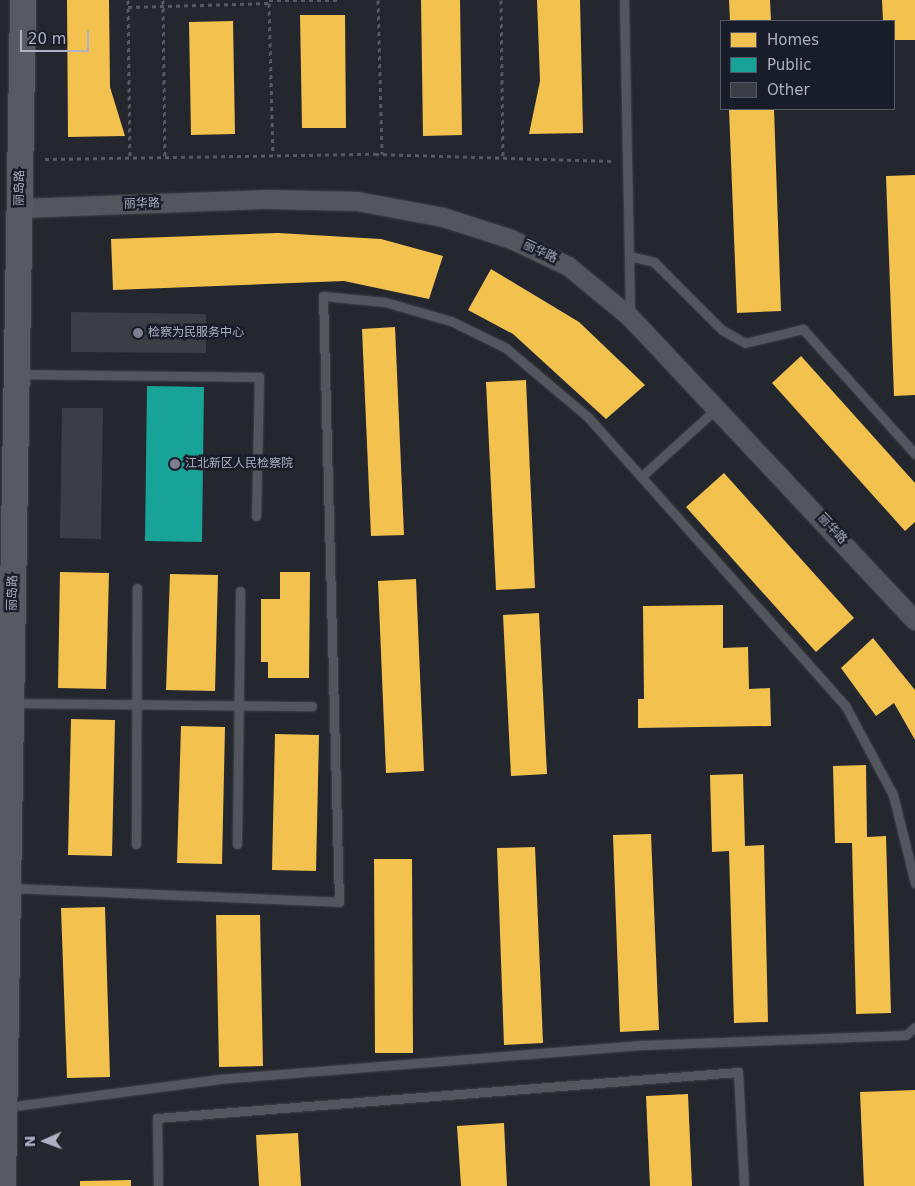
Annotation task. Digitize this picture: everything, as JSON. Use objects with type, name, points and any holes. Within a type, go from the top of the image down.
[{"type":"street","name":"丽岛路","points":[[3,1186],[23,0]]},
{"type":"street","name":"丽华路","points":[[20,208],[270,199],[357,201],[443,217],[511,239],[568,266],[630,317],[718,407],[915,620]]},
{"type":"lane","points":[[624,0],[629,162],[630,317]]},
{"type":"lane","points":[[629,256],[654,262],[722,330],[745,343],[803,329],[915,454]]},
{"type":"lane","points":[[8,888],[339,902],[323,296],[385,302],[451,321],[506,348],[588,417],[845,705],[893,795],[915,883]]},
{"type":"lane","points":[[16,374],[259,377],[256,516]]},
{"type":"lane","points":[[641,477],[718,407]]},
{"type":"lane","points":[[136,588],[136,844]]},
{"type":"lane","points":[[238,844],[240,591]]},
{"type":"lane","points":[[11,703],[312,706]]},
{"type":"lane","points":[[4,1108],[218,1079],[643,1045],[906,1035],[915,1026]]},
{"type":"lane","points":[[158,1186],[157,1118],[738,1072],[744,1186]]},
{"type":"path","points":[[128,0],[130,158]]},
{"type":"path","points":[[163,0],[165,157]]},
{"type":"path","points":[[128,7],[341,0]]},
{"type":"path","points":[[378,0],[382,154]]},
{"type":"path","points":[[501,0],[503,156]]},
{"type":"path","points":[[269,2],[272,155]]},
{"type":"path","points":[[20,160],[382,154],[503,156],[629,162]]},
{"type":"building: Homes","points":[[67,0],[109,0],[110,87],[125,136],[68,137]]},
{"type":"building: Homes","points":[[421,0],[460,0],[462,135],[423,136]]},
{"type":"building: Homes","points":[[537,0],[580,0],[583,133],[529,134],[540,81]]},
{"type":"building: Homes","points":[[729,0],[770,0],[771,20],[730,20]]},
{"type":"building: Homes","points":[[882,0],[915,0],[915,40],[895,40],[895,20],[883,20]]},
{"type":"building: Homes","points":[[300,15],[345,15],[346,128],[302,128]]},
{"type":"building: Homes","points":[[233,21],[235,134],[191,135],[189,22]]},
{"type":"building: Homes","points":[[729,110],[774,110],[781,311],[737,313]]},
{"type":"building: Homes","points":[[915,175],[915,395],[894,396],[886,176]]},
{"type":"building: Homes","points":[[278,233],[381,239],[443,256],[429,299],[344,281],[113,290],[111,239]]},
{"type":"building: Homes","points":[[491,269],[579,322],[645,385],[606,419],[513,334],[468,310]]},
{"type":"building: Homes","points":[[395,327],[404,535],[371,536],[362,329]]},
{"type":"building: Homes","points":[[801,356],[915,483],[915,522],[905,531],[772,383]]},
{"type":"building: Homes","points":[[526,380],[535,588],[496,590],[486,382]]},
{"type":"building: Homes","points":[[724,473],[854,618],[816,652],[686,507]]},
{"type":"building: Homes","points":[[60,572],[109,573],[106,689],[58,688]]},
{"type":"building: Homes","points":[[280,572],[310,572],[309,678],[268,678],[268,662],[261,662],[261,599],[280,599]]},
{"type":"building: Homes","points":[[170,574],[218,575],[215,691],[166,690]]},
{"type":"building: Homes","points":[[416,579],[424,771],[386,773],[378,581]]},
{"type":"building: Homes","points":[[723,605],[723,648],[748,647],[749,689],[770,688],[771,726],[638,728],[638,699],[644,699],[643,606]]},
{"type":"building: Homes","points":[[539,613],[547,774],[511,776],[503,615]]},
{"type":"building: Homes","points":[[873,638],[915,690],[915,740],[894,703],[876,716],[841,668]]},
{"type":"building: Homes","points":[[71,719],[115,720],[112,856],[68,855]]},
{"type":"building: Homes","points":[[181,726],[225,727],[222,864],[177,863]]},
{"type":"building: Homes","points":[[275,734],[319,735],[316,871],[272,870]]},
{"type":"building: Homes","points":[[866,765],[867,837],[886,836],[891,1013],[856,1014],[852,843],[835,843],[833,766]]},
{"type":"building: Homes","points":[[743,774],[745,846],[764,845],[768,1022],[734,1023],[729,851],[712,852],[710,775]]},
{"type":"building: Homes","points":[[651,834],[659,1030],[620,1032],[613,835]]},
{"type":"building: Homes","points":[[535,847],[543,1043],[504,1045],[497,848]]},
{"type":"building: Homes","points":[[374,859],[412,859],[413,1053],[375,1053]]},
{"type":"building: Homes","points":[[105,907],[110,1077],[67,1078],[61,908]]},
{"type":"building: Homes","points":[[216,915],[260,915],[263,1066],[219,1067]]},
{"type":"building: Homes","points":[[915,1090],[915,1186],[864,1186],[860,1092]]},
{"type":"building: Homes","points":[[688,1094],[692,1186],[650,1186],[646,1096]]},
{"type":"building: Homes","points":[[504,1123],[507,1186],[461,1186],[457,1126]]},
{"type":"building: Homes","points":[[298,1133],[301,1186],[259,1186],[256,1135]]},
{"type":"building: Homes","points":[[131,1180],[131,1186],[80,1186],[80,1181]]},
{"type":"building: Public","name":"江北新区人民检察院","points":[[147,386],[204,387],[202,542],[145,541]]},
{"type":"building: Other","name":"检察为民服务中心","points":[[71,312],[206,314],[206,353],[71,352]]},
{"type":"building: Other","points":[[62,408],[103,408],[101,539],[60,538]]},
{"type":"place","name":"检察为民服务中心","points":[[138,333]]},
{"type":"place","name":"江北新区人民检察院","points":[[175,464]]}]
